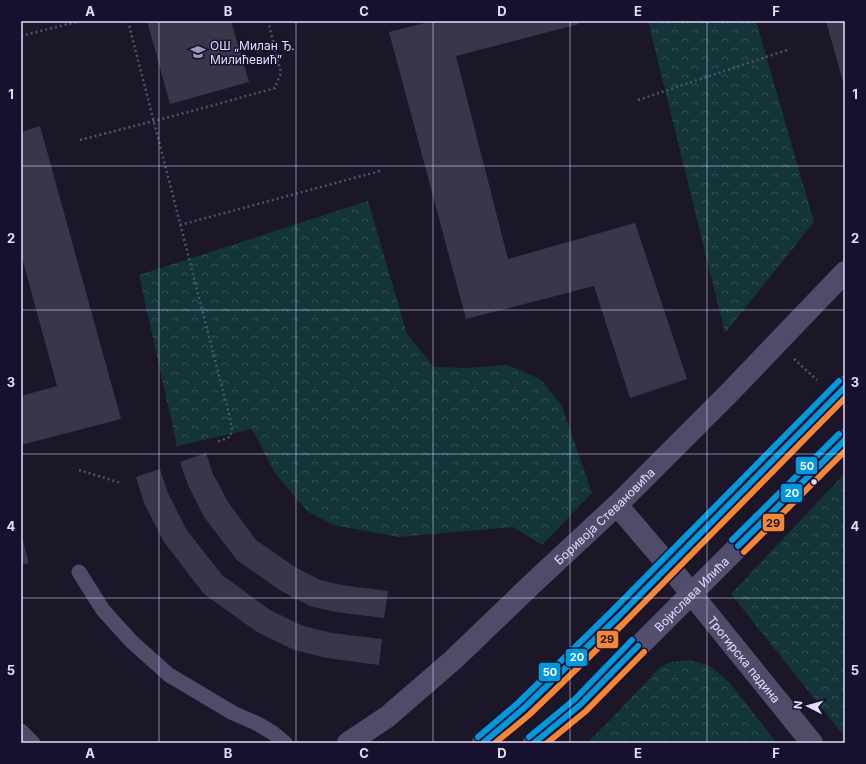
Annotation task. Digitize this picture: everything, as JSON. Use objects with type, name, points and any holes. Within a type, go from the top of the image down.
[{"type":"main road","points":[[482,743],[523,709],[618,618],[845,387]]},
{"type":"main road","name":"Војислава Илића","points":[[534,743],[580,705],[845,440]]},
{"type":"street","name":"Боривоја Стевановића","points":[[348,743],[387,718],[453,660],[617,505],[730,392],[845,272]]},
{"type":"street","name":"Трогирска падина","points":[[617,505],[669,566],[812,743]]},
{"type":"lane","points":[[79,572],[104,610],[132,641],[169,674],[233,713],[258,724],[285,743]]},
{"type":"lane","points":[[21,731],[33,743]]},
{"type":"path","points":[[21,36],[80,21]]},
{"type":"path","points":[[128,21],[231,422],[232,431],[230,437],[217,442]]},
{"type":"path","points":[[80,140],[275,88],[282,73],[268,21]]},
{"type":"path","points":[[638,100],[790,48]]},
{"type":"path","points":[[180,224],[380,171]]},
{"type":"path","points":[[803,367],[818,382]]},
{"type":"path","points":[[79,470],[121,483]]},
{"type":"green space","points":[[648,21],[756,21],[814,222],[725,333]]},
{"type":"green space","points":[[368,201],[407,334],[434,367],[466,368],[506,365],[521,370],[541,380],[562,406],[592,493],[542,545],[513,527],[398,537],[333,525],[307,511],[275,473],[252,429],[177,446],[139,275]]},
{"type":"green space","points":[[845,473],[845,737],[731,594]]},
{"type":"green space","points":[[690,660],[710,666],[729,682],[777,743],[587,743],[660,667],[671,662]]},
{"type":"building","name":"ОШ „Милан Ђ. Милићевић”","points":[[147,21],[231,21],[249,82],[170,104]]},
{"type":"building","points":[[433,21],[578,21],[579,24],[456,56],[508,259],[635,223],[687,379],[630,398],[594,286],[466,319],[389,32]]},
{"type":"building","points":[[826,21],[845,21],[845,89]]},
{"type":"building","points":[[40,126],[121,419],[21,445],[21,396],[57,386],[21,254],[21,132]]},
{"type":"building","points":[[206,453],[213,474],[228,502],[256,540],[295,567],[320,580],[341,585],[388,591],[384,618],[335,612],[310,606],[281,591],[237,560],[204,517],[188,485],[180,462]]},
{"type":"building","points":[[160,469],[168,493],[186,529],[222,575],[270,610],[303,626],[332,633],[382,639],[379,665],[327,658],[294,650],[257,632],[204,594],[164,542],[144,503],[136,477]]},
{"type":"building","points":[[21,534],[29,563],[21,565]]},
{"type":"transit line","name":"50","points":[[478,737],[518,703],[611,612],[839,381]]},
{"type":"transit line","name":"20","points":[[483,743],[523,709],[617,618],[845,387]]},
{"type":"transit line","name":"29","points":[[495,743],[529,715],[623,624],[845,398]]},
{"type":"transit line","name":"50","points":[[732,540],[839,434]]},
{"type":"transit line","name":"20","points":[[738,546],[845,440]]},
{"type":"transit line","name":"29","points":[[744,552],[845,451]]},
{"type":"transit line","name":"50","points":[[529,737],[575,699],[632,640]]},
{"type":"transit line","name":"20","points":[[534,743],[580,705],[638,646]]},
{"type":"transit line","name":"29","points":[[547,743],[586,711],[644,652]]},
{"type":"place","name":"ОШ „Милан Ђ. Милићевић”","points":[[198,52]]}]
